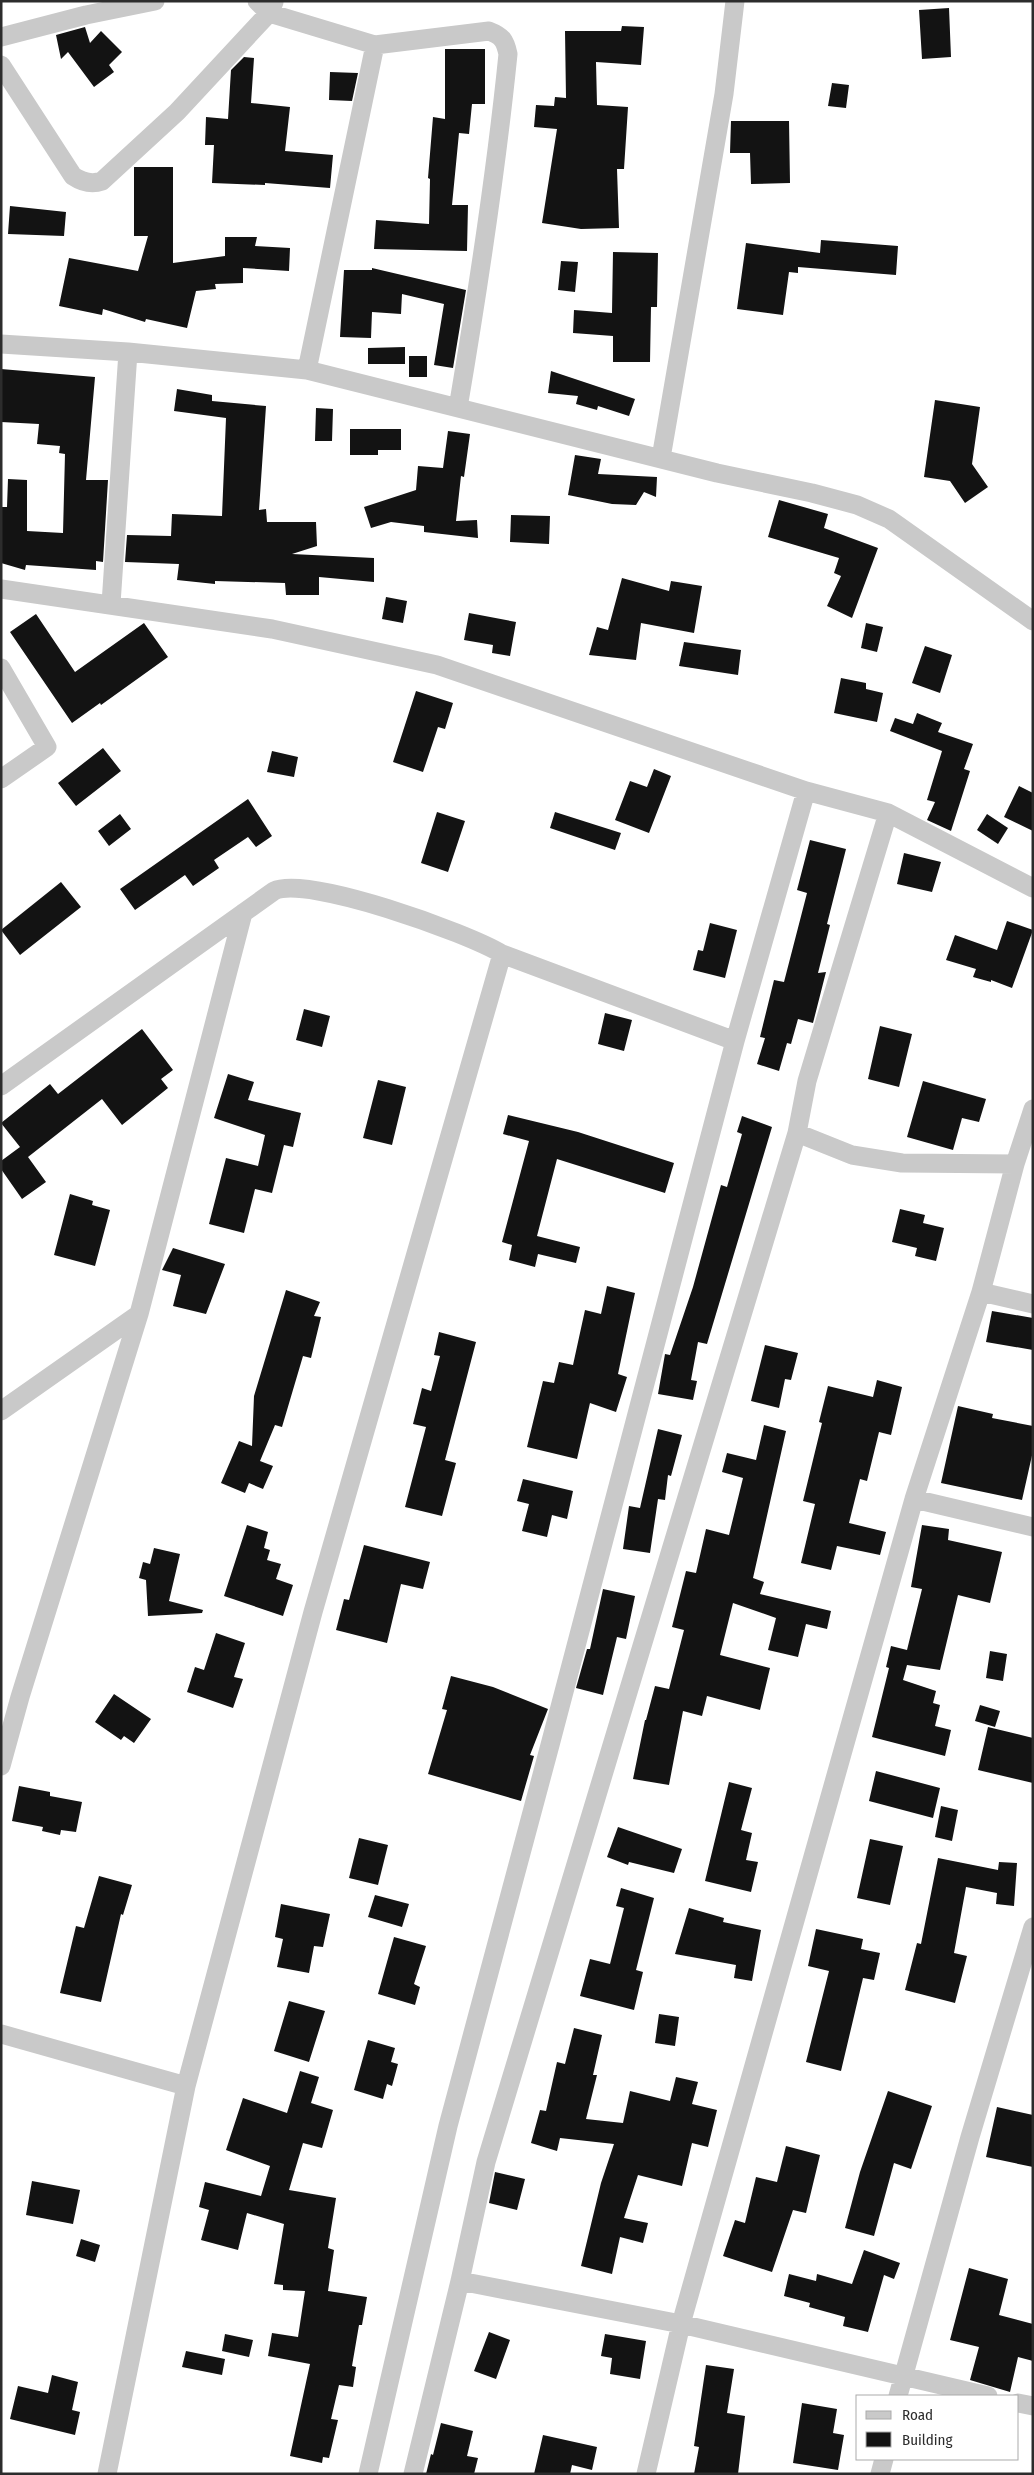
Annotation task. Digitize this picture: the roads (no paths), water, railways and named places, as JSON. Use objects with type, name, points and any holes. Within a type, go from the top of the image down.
[{"type":"street","points":[[1,37],[86,15],[155,1]]},
{"type":"street","points":[[661,458],[724,94],[735,1]]},
{"type":"street","points":[[1,65],[73,176],[88,184],[102,181],[177,112],[267,5],[375,45],[489,31],[501,36],[506,43],[508,54],[499,145],[483,266],[458,408]]},
{"type":"street","points":[[307,370],[375,45]]},
{"type":"street","points":[[1,344],[128,352],[307,370],[857,505],[889,520],[1033,621]]},
{"type":"street","points":[[111,604],[128,352]]},
{"type":"street","points":[[1,589],[272,629],[436,665],[806,791],[888,812],[1033,888]]},
{"type":"street","points":[[1,668],[47,747],[1,779]]},
{"type":"street","points":[[368,2474],[448,2126],[735,1041],[806,791]]},
{"type":"street","points":[[413,2474],[460,2281],[486,2162],[798,1133],[807,1081],[888,812]]},
{"type":"street","points":[[1,1086],[278,889],[308,889],[382,908],[472,938],[502,954],[735,1041]]},
{"type":"street","points":[[1,1766],[20,1697],[139,1314],[243,913]]},
{"type":"street","points":[[107,2474],[186,2086],[313,1612],[502,954]]},
{"type":"street","points":[[646,2474],[681,2324],[914,1499],[981,1292],[1015,1164],[1033,1109]]},
{"type":"street","points":[[798,1133],[852,1155],[902,1163],[1015,1164]]},
{"type":"street","points":[[981,1292],[1033,1304]]},
{"type":"street","points":[[1,1412],[139,1314]]},
{"type":"street","points":[[914,1499],[1033,1527]]},
{"type":"street","points":[[898,2395],[970,2137],[1033,1927]]},
{"type":"street","points":[[1,2034],[186,2086]]},
{"type":"street","points":[[460,2281],[681,2324],[902,2378],[983,2395]]},
{"type":"street","points":[[1019,2403],[1033,2406]]},
{"type":"street","points":[[880,2474],[884,2460]]}]
